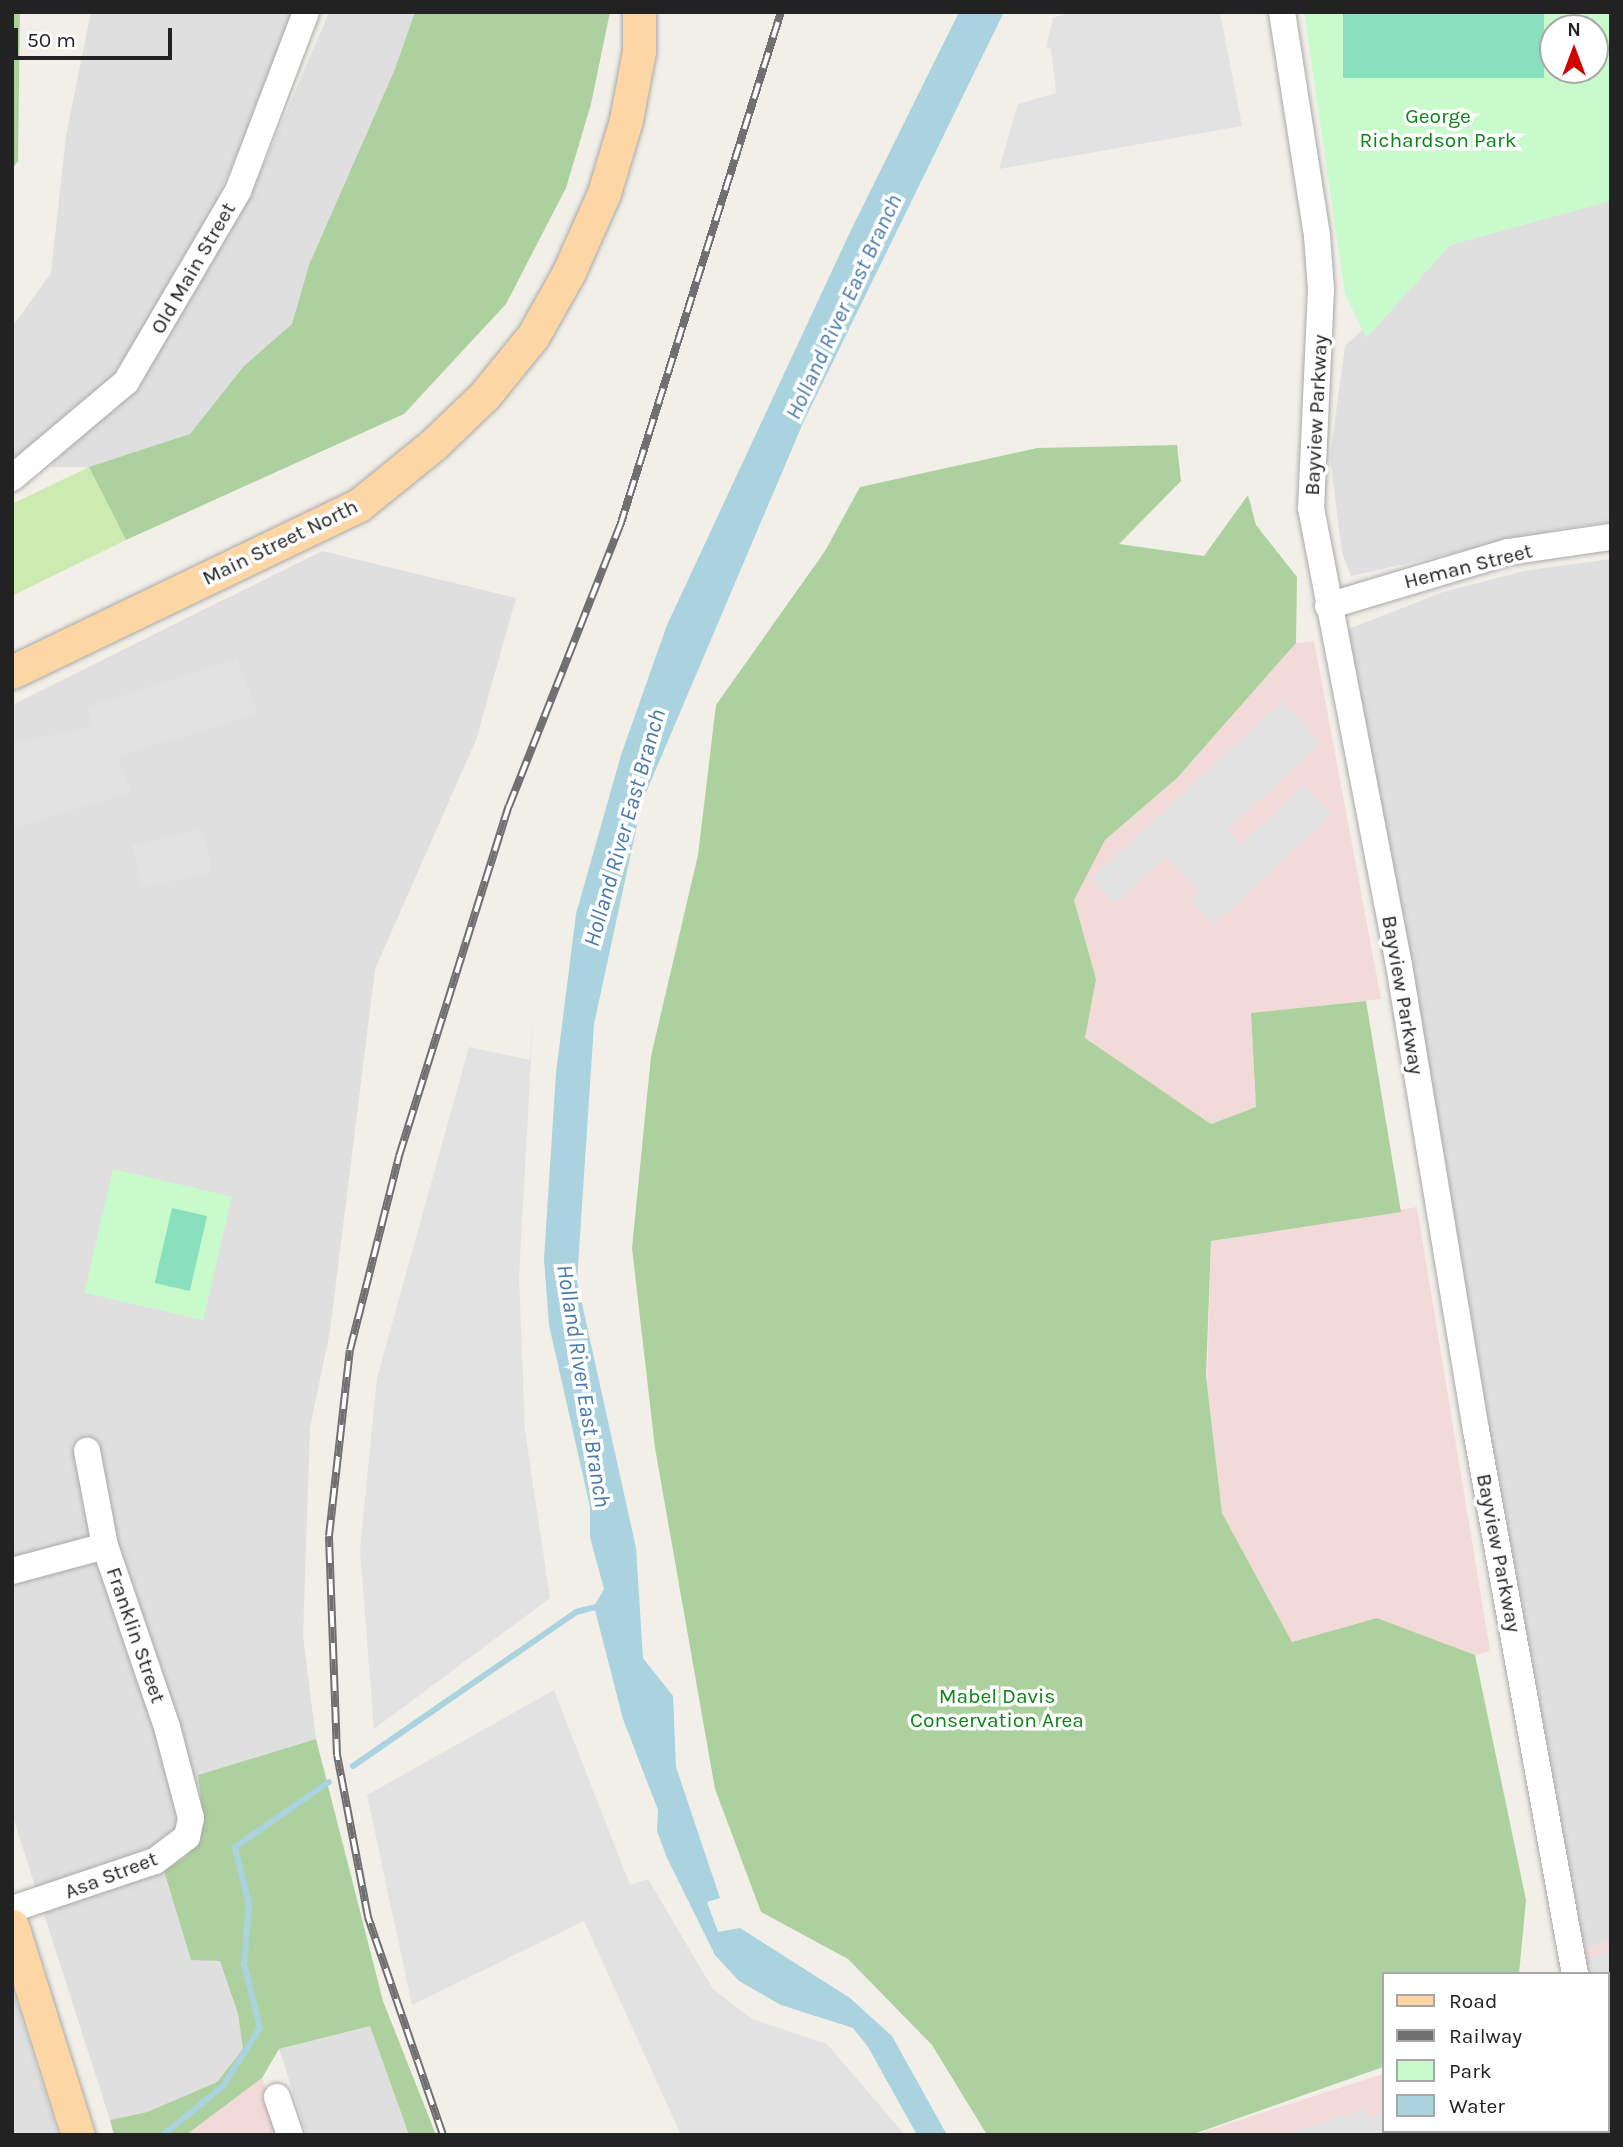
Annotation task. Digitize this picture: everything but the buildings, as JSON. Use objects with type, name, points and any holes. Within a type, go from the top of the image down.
[{"type":"main road","name":"Main Street North","points":[[12,672],[359,505],[434,444],[485,395],[533,335],[568,274],[604,193],[628,109],[639,51],[639,12]]},
{"type":"main road","points":[[12,1926],[78,2135]]},
{"type":"street","name":"Old Main Street","points":[[12,478],[126,382],[237,191],[306,12]]},
{"type":"street","name":"Bayview Parkway","points":[[1282,12],[1317,236],[1322,332],[1311,508],[1399,965],[1476,1430],[1575,1972]]},
{"type":"street","name":"Heman Street","points":[[1328,606],[1508,552],[1611,537]]},
{"type":"street","name":"Franklin Street","points":[[87,1451],[105,1546],[167,1727],[191,1818]]},
{"type":"street","points":[[12,1571],[105,1546]]},
{"type":"street","name":"Asa Street","points":[[12,1909],[155,1861],[187,1837],[191,1818]]},
{"type":"street","points":[[277,2097],[289,2135]]},
{"type":"shaded area","points":[[91,12],[299,12],[207,223],[144,328],[103,392],[12,470],[12,327],[51,273],[66,136]]},
{"type":"shaded area","points":[[329,12],[557,12],[536,96],[142,485],[89,467],[50,467],[131,384],[185,301],[266,160]]},
{"type":"shaded area","points":[[1071,12],[1220,12],[1242,126],[999,169],[1018,104],[1056,93],[1051,49],[1046,47],[1053,18]]},
{"type":"shaded area","points":[[1611,200],[1611,522],[1560,529],[1351,576],[1342,553],[1330,457],[1345,346],[1362,330],[1367,337],[1450,245]]},
{"type":"shaded area","points":[[322,551],[516,598],[476,740],[375,969],[330,1331],[310,1428],[303,1636],[316,1739],[198,1775],[204,1824],[187,1856],[164,1871],[191,1960],[220,1960],[238,2014],[243,2049],[217,2082],[147,2112],[110,2120],[12,1814],[12,705]]},
{"type":"shaded area","points":[[1611,559],[1611,1941],[1577,1951],[1346,630],[1443,592],[1529,570]]},
{"type":"shaded area","points":[[1314,641],[1381,999],[1251,1013],[1256,1107],[1211,1124],[1085,1038],[1096,979],[1074,900],[1105,840],[1177,778],[1296,643]]},
{"type":"shaded area","points":[[237,658],[258,714],[118,756],[131,792],[12,829],[12,744],[92,726],[87,707]]},
{"type":"shaded area","points":[[1282,701],[1321,743],[1228,830],[1241,844],[1304,785],[1332,815],[1214,925],[1190,899],[1198,891],[1166,857],[1115,904],[1091,879]]},
{"type":"shaded area","points":[[202,829],[212,872],[142,888],[132,845]]},
{"type":"shaded area","points":[[534,1005],[519,1275],[525,1431],[550,1598],[374,1729],[360,1550],[377,1378],[469,1047],[530,1060]]},
{"type":"shaded area","points":[[1417,1207],[1490,1651],[1475,1655],[1377,1618],[1292,1642],[1222,1513],[1207,1384],[1211,1241]]},
{"type":"shaded area","points":[[554,1690],[630,1885],[648,1879],[713,1989],[752,2019],[827,2044],[905,2135],[681,2135],[584,1921],[412,2005],[367,1795]]},
{"type":"shaded area","points":[[1611,1941],[1611,2102],[1609,1972],[1582,1972],[1577,1951]]},
{"type":"shaded area","points":[[1611,1951],[1611,2066],[1609,1972],[1584,1972],[1581,1960]]},
{"type":"shaded area","points":[[12,1987],[33,2054],[58,2135],[12,2135]]},
{"type":"shaded area","points":[[370,2025],[409,2135],[307,2135],[279,2049]]},
{"type":"shaded area","points":[[1382,2074],[1382,2133],[1573,2135],[1193,2135]]},
{"type":"shaded area","points":[[262,2078],[280,2135],[186,2135]]},
{"type":"shaded area","points":[[1366,2109],[1369,2118],[1382,2113],[1382,2133],[1283,2135]]},
{"type":"green space","points":[[12,12],[20,12],[18,161],[12,169]]},
{"type":"green space","points":[[415,12],[610,12],[591,104],[566,188],[506,304],[404,414],[126,540],[89,467],[190,434],[244,366],[292,324],[309,265],[395,69]]},
{"type":"green space","name":"George Richardson Park","points":[[1304,12],[1611,12],[1611,201],[1450,245],[1366,338],[1345,294]]},
{"type":"green space","points":[[1343,12],[1544,12],[1539,14],[1539,78],[1343,78]]},
{"type":"green space","name":"Mabel Davis Conservation Area","points":[[1177,445],[1181,481],[1119,544],[1204,556],[1248,495],[1256,525],[1297,577],[1296,643],[1177,778],[1105,840],[1074,900],[1096,979],[1085,1038],[1211,1124],[1256,1107],[1251,1013],[1366,1001],[1401,1212],[1211,1241],[1206,1376],[1222,1513],[1292,1642],[1377,1618],[1475,1655],[1526,1900],[1519,1972],[1382,1972],[1382,2067],[1191,2135],[987,2135],[932,2045],[848,1959],[761,1912],[715,1789],[655,1448],[632,1248],[651,1056],[698,855],[716,705],[825,551],[860,487],[1037,448]]},
{"type":"green space","points":[[89,467],[126,540],[12,596],[12,504]]},
{"type":"green space","points":[[113,1169],[232,1196],[203,1320],[84,1293]]},
{"type":"green space","points":[[172,1208],[207,1216],[190,1291],[155,1283]]},
{"type":"green space","points":[[316,1739],[383,2001],[436,2135],[409,2135],[370,2026],[279,2049],[262,2078],[186,2135],[114,2135],[110,2120],[147,2112],[217,2082],[243,2049],[238,2014],[220,1961],[191,1960],[164,1871],[187,1856],[204,1824],[198,1775]]},
{"type":"water","name":"Holland River East Branch","points":[[959,12],[1004,12],[803,423],[642,802],[594,1024],[577,1281],[636,1548],[643,1658],[673,1696],[676,1767],[720,1898],[707,1902],[718,1932],[740,1928],[850,1998],[892,2036],[947,2135],[917,2135],[868,2047],[853,2028],[781,2005],[739,1981],[715,1955],[667,1858],[657,1831],[658,1810],[623,1719],[594,1606],[604,1589],[590,1537],[590,1507],[549,1325],[544,1259],[556,1073],[576,914],[621,755],[667,625],[851,230]]},
{"type":"waterway","points":[[353,1766],[576,1612],[600,1606]]},
{"type":"waterway","points":[[163,2135],[223,2086],[260,2028],[244,1964],[249,1905],[235,1847],[329,1782]]},
{"type":"railway","points":[[443,2135],[368,1917],[337,1755],[329,1536],[350,1350],[399,1156],[509,806],[620,526],[781,12]]}]
